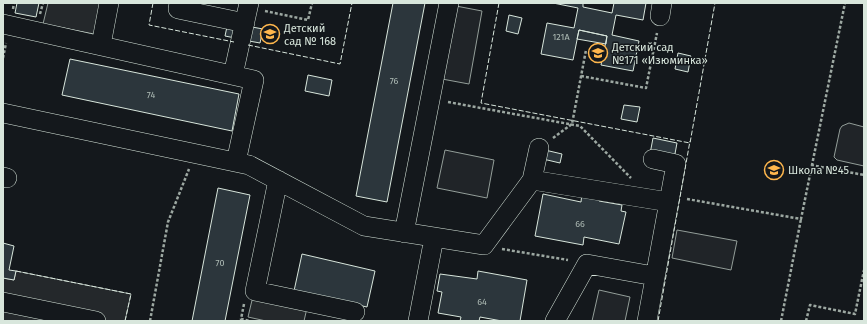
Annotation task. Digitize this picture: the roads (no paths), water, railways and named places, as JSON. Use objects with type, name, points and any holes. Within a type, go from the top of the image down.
[{"type":"lane","points":[[101,45],[109,3]]},
{"type":"lane","points":[[179,3],[178,9],[248,11],[234,75]]},
{"type":"lane","points":[[404,233],[449,3]]},
{"type":"lane","points":[[3,24],[254,80],[236,162]]},
{"type":"lane","points":[[3,112],[249,165],[364,226],[484,246],[532,180],[539,148]]},
{"type":"lane","points":[[647,321],[654,276],[676,164],[653,159]]},
{"type":"lane","points":[[278,180],[256,290],[354,312]]},
{"type":"lane","points":[[532,180],[669,199]]},
{"type":"lane","points":[[418,321],[434,238]]},
{"type":"lane","points":[[556,321],[587,264],[654,276]]},
{"type":"lane","points":[[3,302],[96,321]]},
{"type":"place","name":"Детский сад № 168","points":[[270,34]]},
{"type":"place","name":"Детский сад №171 «Изюминка»","points":[[598,53]]},
{"type":"place","name":"Школа №45","points":[[774,170]]}]
